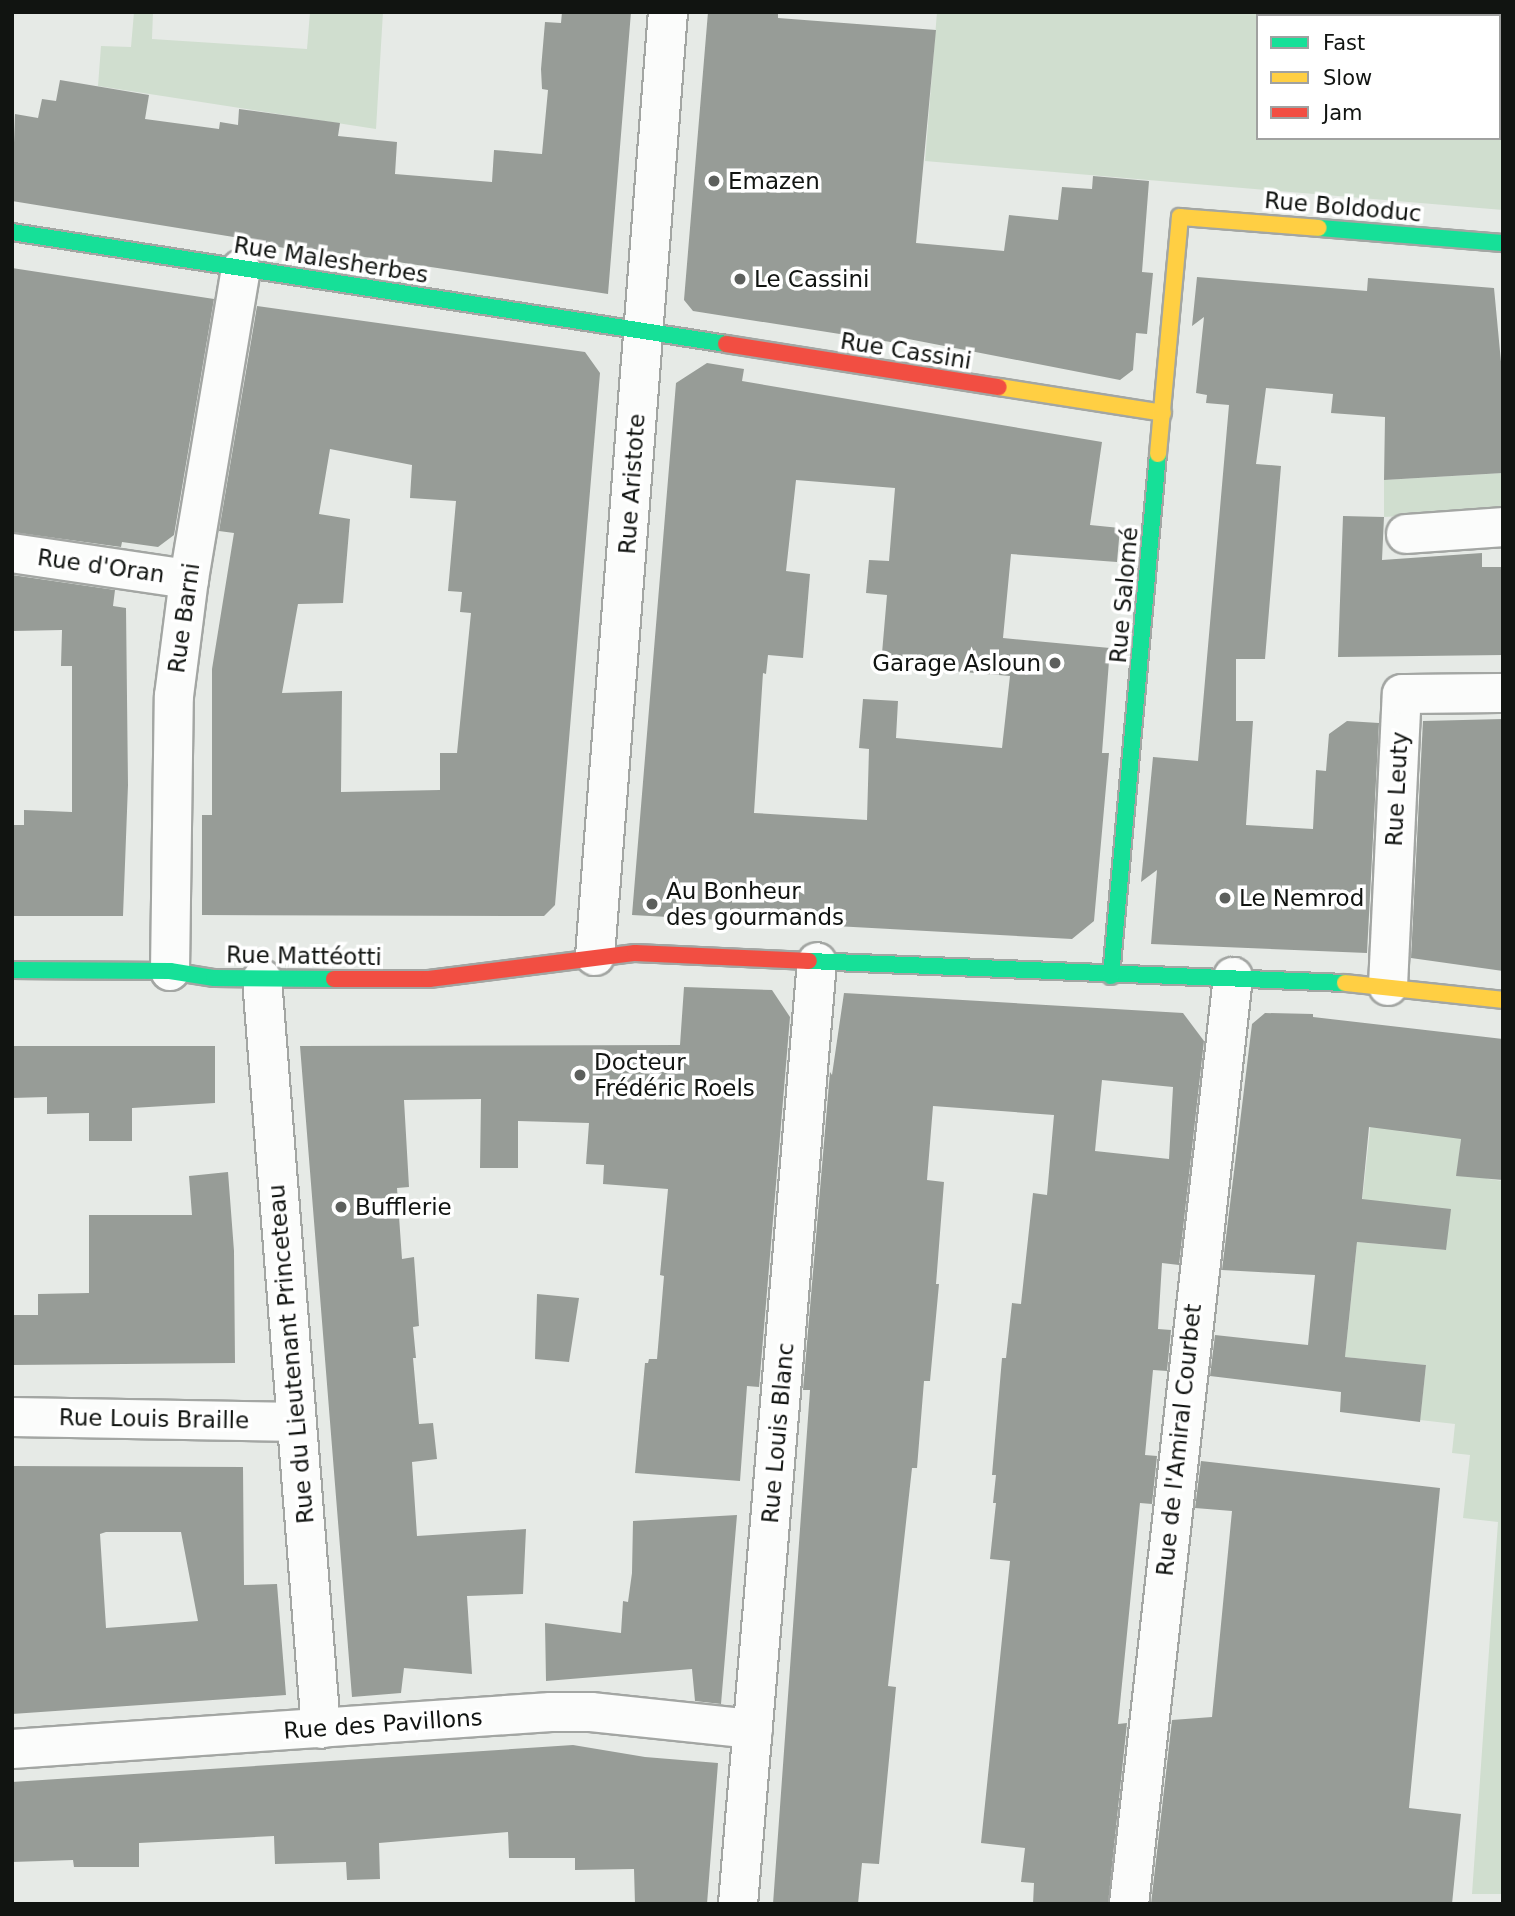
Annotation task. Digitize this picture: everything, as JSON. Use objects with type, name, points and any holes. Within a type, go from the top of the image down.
[{"type":"street","name":"Rue Aristote","points":[[595,956],[668,12]]},
{"type":"street","name":"Rue Boldoduc","points":[[1180,217],[1503,243]]},
{"type":"street","name":"Rue Salomé","points":[[1111,976],[1180,217]]},
{"type":"street","name":"Rue Malesherbes","points":[[12,232],[643,333]]},
{"type":"street","name":"Rue Barni","points":[[170,971],[172,727],[189,579],[241,269]]},
{"type":"street","name":"Rue Cassini","points":[[643,333],[1163,414]]},
{"type":"street","points":[[1406,534],[1503,527]]},
{"type":"street","name":"Rue d'Oran","points":[[12,553],[189,579]]},
{"type":"street","name":"Rue Leuty","points":[[1388,986],[1402,694],[1503,693]]},
{"type":"street","name":"Rue Mattéotti","points":[[12,971],[170,971],[214,978],[262,979],[429,979],[635,953],[1111,976],[1233,977],[1388,986],[1503,1000]]},
{"type":"street","name":"Rue Louis Blanc","points":[[738,1904],[817,962]]},
{"type":"street","name":"Rue de l'Amiral Courbet","points":[[1129,1904],[1233,977]]},
{"type":"street","name":"Rue du Lieutenant Princeteau","points":[[262,979],[321,1729]]},
{"type":"street","name":"Rue Louis Braille","points":[[12,1418],[295,1422]]},
{"type":"street","name":"Rue des Pavillons","points":[[12,1749],[591,1712],[754,1729]]},
{"type":"green space","points":[[134,12],[153,12],[152,39],[307,49],[310,12],[383,12],[376,129],[98,86],[101,46],[131,47]]},
{"type":"green space","points":[[937,12],[1503,12],[1503,210],[925,161]]},
{"type":"green space","points":[[1503,473],[1503,510],[1384,517],[1384,480]]},
{"type":"green space","points":[[1375,1083],[1399,1131],[1429,1135],[1432,1115],[1463,1119],[1459,1157],[1488,1179],[1503,1181],[1503,1894],[1472,1894],[1498,1522],[1463,1518],[1470,1455],[1452,1453],[1455,1424],[1420,1420],[1426,1365],[1345,1357],[1357,1242],[1445,1250],[1450,1215],[1419,1205],[1362,1203]]},
{"type":"building","points":[[562,12],[631,12],[608,294],[312,249],[312,253],[251,242],[252,240],[12,201],[15,114],[38,118],[42,99],[56,101],[60,80],[149,95],[145,119],[219,129],[220,122],[238,125],[239,109],[340,123],[338,136],[397,142],[395,174],[492,182],[494,150],[542,154],[548,90],[542,89],[541,69],[545,22],[561,23]]},
{"type":"building","points":[[708,12],[778,12],[778,18],[936,30],[916,243],[1004,251],[1009,215],[1058,220],[1062,187],[1092,189],[1093,176],[1149,181],[1142,272],[1153,273],[1147,334],[1136,333],[1133,370],[1120,380],[898,337],[897,343],[693,311],[684,300]]},
{"type":"building","points":[[12,268],[214,299],[174,535],[158,547],[122,542],[121,547],[12,532]]},
{"type":"building","points":[[1197,277],[1367,291],[1368,278],[1494,288],[1503,383],[1503,473],[1384,480],[1385,417],[1331,413],[1333,394],[1266,388],[1256,464],[1281,466],[1265,659],[1236,659],[1236,721],[1253,721],[1246,825],[1313,829],[1316,770],[1326,771],[1329,734],[1347,721],[1379,723],[1367,953],[1151,944],[1157,870],[1141,882],[1153,757],[1198,761],[1229,405],[1206,403],[1207,395],[1196,393],[1204,317],[1192,326]]},
{"type":"building","points":[[257,306],[585,352],[600,373],[555,905],[544,916],[202,915],[202,815],[212,815],[212,669],[234,533],[219,531]],"holes":[[[330,449],[412,465],[410,498],[456,501],[448,591],[462,592],[460,612],[471,613],[457,753],[440,753],[440,790],[341,792],[342,691],[282,693],[298,604],[343,603],[350,519],[319,514]]]},
{"type":"building","points":[[707,363],[744,369],[742,381],[1102,442],[1090,525],[1120,528],[1117,562],[1011,554],[1003,638],[1110,648],[1102,753],[1109,753],[1094,921],[1072,939],[632,915],[676,383]],"holes":[[[796,480],[895,488],[889,561],[869,560],[866,593],[887,595],[881,665],[1010,676],[1002,748],[896,738],[898,701],[863,699],[859,748],[869,749],[867,820],[754,813],[763,673],[766,674],[768,655],[803,658],[810,574],[786,571]]]},
{"type":"building","points":[[1343,516],[1384,517],[1382,560],[1482,553],[1482,567],[1503,567],[1503,655],[1338,657]]},
{"type":"building","points":[[12,575],[115,590],[113,606],[126,608],[128,785],[123,916],[12,916],[12,825],[24,825],[24,810],[72,812],[72,666],[61,666],[62,630],[12,631]]},
{"type":"building","points":[[1503,719],[1503,971],[1411,958],[1423,721]]},
{"type":"building","points":[[684,987],[772,990],[790,1017],[759,1387],[747,1386],[740,1481],[635,1473],[645,1363],[648,1363],[649,1359],[657,1359],[664,1276],[660,1275],[668,1189],[603,1184],[604,1165],[586,1164],[589,1123],[518,1121],[518,1168],[480,1168],[481,1099],[404,1100],[409,1187],[397,1188],[402,1259],[414,1257],[419,1326],[413,1327],[416,1358],[413,1358],[419,1424],[433,1423],[437,1459],[412,1462],[417,1536],[526,1529],[523,1594],[467,1596],[472,1674],[404,1668],[401,1693],[352,1697],[300,1046],[680,1045]]},
{"type":"building","points":[[844,993],[1183,1013],[1204,1041],[1179,1265],[1162,1263],[1158,1329],[1171,1330],[1167,1371],[1153,1370],[1145,1455],[1157,1456],[1152,1504],[1140,1503],[1118,1724],[1127,1723],[1108,1904],[1033,1904],[1034,1883],[1021,1882],[1025,1848],[981,1843],[1010,1561],[990,1559],[996,1503],[993,1503],[996,1475],[992,1475],[1002,1358],[1006,1358],[1012,1303],[1021,1304],[1033,1193],[1047,1195],[1054,1115],[933,1106],[927,1180],[944,1182],[936,1284],[939,1284],[930,1381],[924,1381],[917,1468],[912,1468],[888,1686],[896,1687],[879,1864],[862,1863],[858,1904],[773,1904],[810,1390],[803,1390],[830,1072],[832,1075]],"holes":[[[1102,1080],[1173,1087],[1169,1159],[1095,1151]]]},
{"type":"building","points":[[1265,1013],[1313,1014],[1313,1017],[1503,1039],[1503,1180],[1456,1176],[1461,1139],[1369,1127],[1362,1199],[1451,1209],[1446,1250],[1357,1242],[1345,1357],[1426,1365],[1420,1422],[1340,1412],[1341,1392],[1210,1376],[1215,1335],[1308,1345],[1315,1275],[1222,1270],[1252,1024]]},
{"type":"building","points":[[12,1046],[215,1046],[215,1103],[132,1108],[132,1141],[89,1141],[89,1113],[47,1114],[47,1097],[12,1098]]},
{"type":"building","points":[[228,1172],[234,1251],[235,1363],[12,1365],[12,1315],[38,1315],[38,1294],[89,1293],[89,1215],[192,1215],[189,1176]]},
{"type":"building","points":[[537,1294],[579,1298],[569,1362],[535,1359]]},
{"type":"building","points":[[1201,1461],[1440,1488],[1409,1808],[1461,1814],[1452,1904],[1151,1904],[1172,1720],[1212,1717],[1232,1511],[1195,1508]]},
{"type":"building","points":[[12,1466],[243,1467],[244,1585],[277,1584],[286,1695],[12,1714]],"holes":[[[181,1532],[198,1621],[106,1628],[100,1534]]]},
{"type":"building","points":[[737,1515],[721,1704],[695,1701],[692,1669],[546,1681],[545,1623],[621,1633],[623,1601],[628,1602],[632,1573],[633,1521]]},
{"type":"building","points":[[573,1745],[645,1757],[718,1763],[707,1904],[635,1904],[634,1869],[575,1870],[575,1858],[509,1858],[508,1832],[379,1843],[380,1879],[347,1880],[346,1862],[275,1864],[274,1836],[139,1843],[139,1867],[74,1867],[73,1860],[12,1862],[12,1782]]},
{"type":"traffic: fast","points":[[1319,228],[1503,243]]},
{"type":"traffic: fast","points":[[12,232],[726,344]]},
{"type":"traffic: fast","points":[[1111,976],[1158,454]]},
{"type":"traffic: fast","points":[[809,961],[1345,983]]},
{"type":"traffic: fast","points":[[12,970],[170,971],[214,978],[334,979]]},
{"type":"traffic: slow","points":[[1158,454],[1180,217],[1319,228]]},
{"type":"traffic: slow","points":[[999,387],[1163,413]]},
{"type":"traffic: slow","points":[[1345,983],[1503,1000]]},
{"type":"traffic: jam","points":[[726,344],[999,387]]},
{"type":"traffic: jam","points":[[334,979],[429,979],[635,953],[809,961]]},
{"type":"place","name":"Emazen","points":[[714,181]]},
{"type":"place","name":"Le Cassini","points":[[740,279]]},
{"type":"place","name":"Garage Asloun","points":[[1055,663]]},
{"type":"place","name":"Le Nemrod","points":[[1225,898]]},
{"type":"place","name":"Au Bonheur des gourmands","points":[[652,904]]},
{"type":"place","name":"Docteur Frédéric Roels","points":[[580,1075]]},
{"type":"place","name":"Bufflerie","points":[[341,1207]]}]
